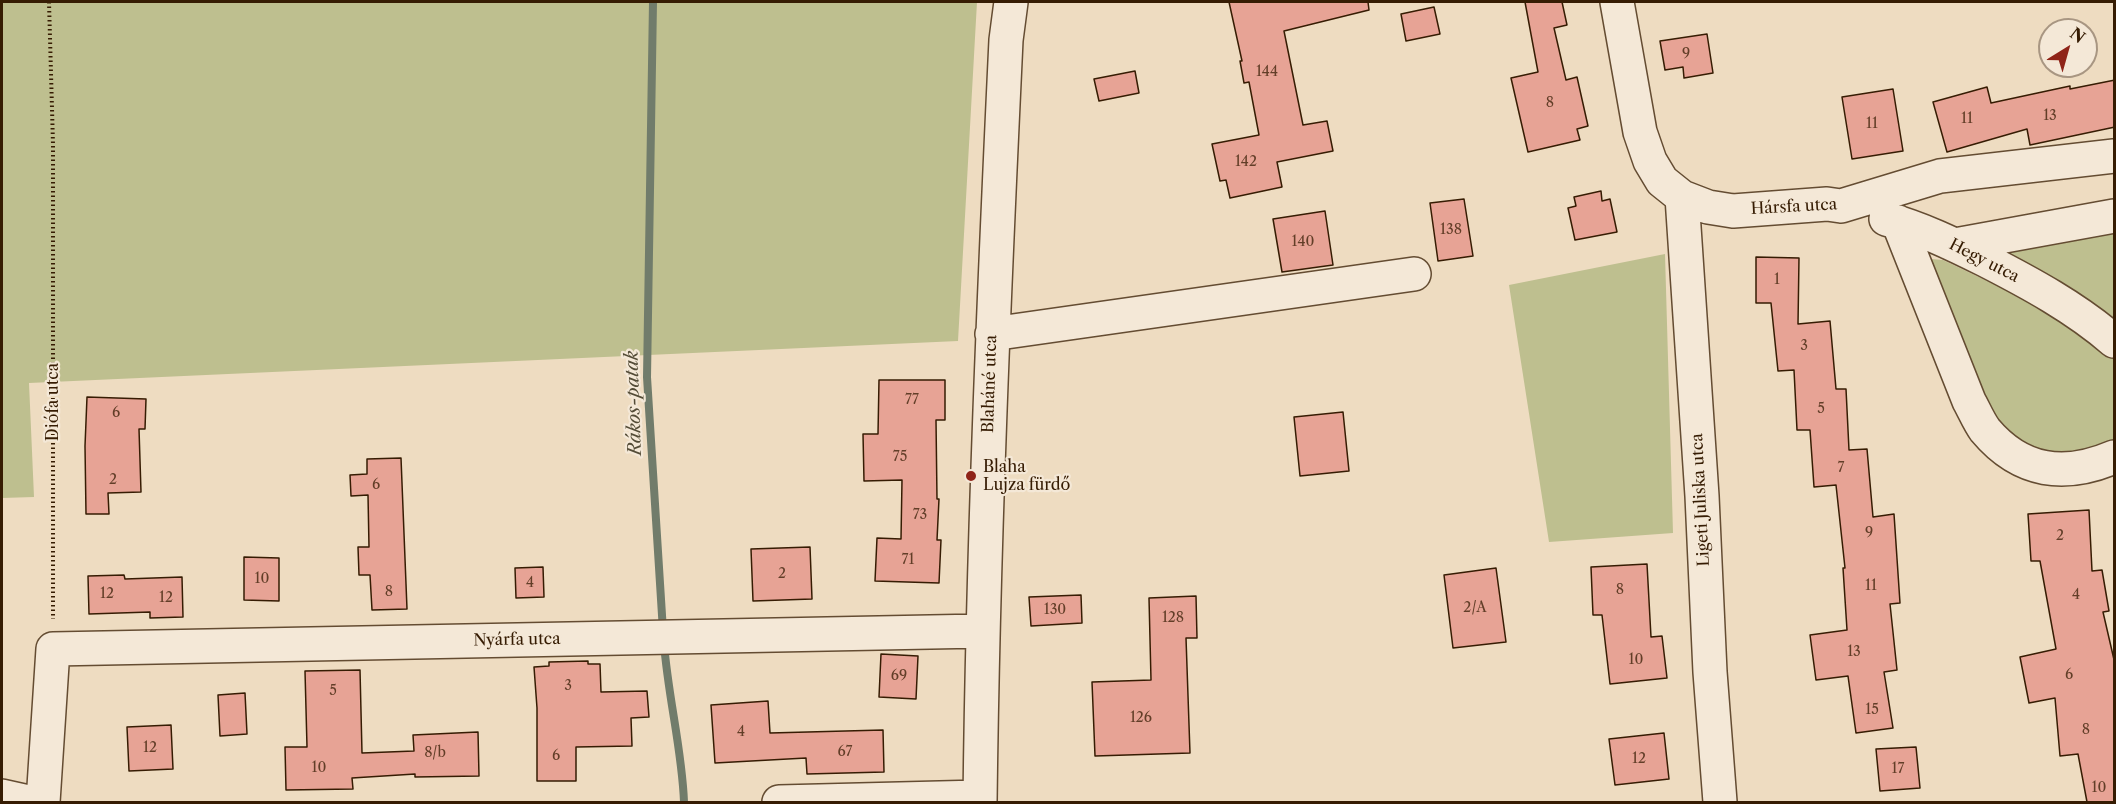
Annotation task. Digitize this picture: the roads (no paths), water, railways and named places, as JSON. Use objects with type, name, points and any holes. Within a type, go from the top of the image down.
[{"type":"street","name":"Blaháné utca","points":[[980,800],[982,631],[992,334],[1006,40],[1011,2]]},
{"type":"street","name":"Hársfa utca","points":[[1617,2],[1640,132],[1650,161],[1662,182],[1682,197],[1708,207],[1733,211],[1827,204],[1841,206],[1940,176],[2115,156]]},
{"type":"street","name":"Ligeti Juliska utca","points":[[1682,197],[1702,496],[1710,672],[1720,802]]},
{"type":"street","name":"Hegy utca","points":[[1841,206],[1898,222],[1955,245],[2048,294],[2094,324],[2115,341]]},
{"type":"street","points":[[1955,245],[2115,216]]},
{"type":"street","points":[[1898,222],[1969,401],[1985,429],[2009,452],[2028,463],[2050,470],[2071,470],[2115,457]]},
{"type":"street","points":[[992,334],[1414,274]]},
{"type":"street","name":"Nyárfa utca","points":[[43,802],[52,648],[982,631]]},
{"type":"street","points":[[2,796],[29,802]]},
{"type":"street","points":[[780,802],[980,800]]},
{"type":"waterway","name":"Rákos-patak","points":[[653,2],[647,377],[663,631]]},
{"type":"waterway","name":"Rákos-patak","points":[[664,643],[681,762],[684,802]]},
{"type":"place","name":"Blaha Lujza fürdő","points":[[971,476]]}]
